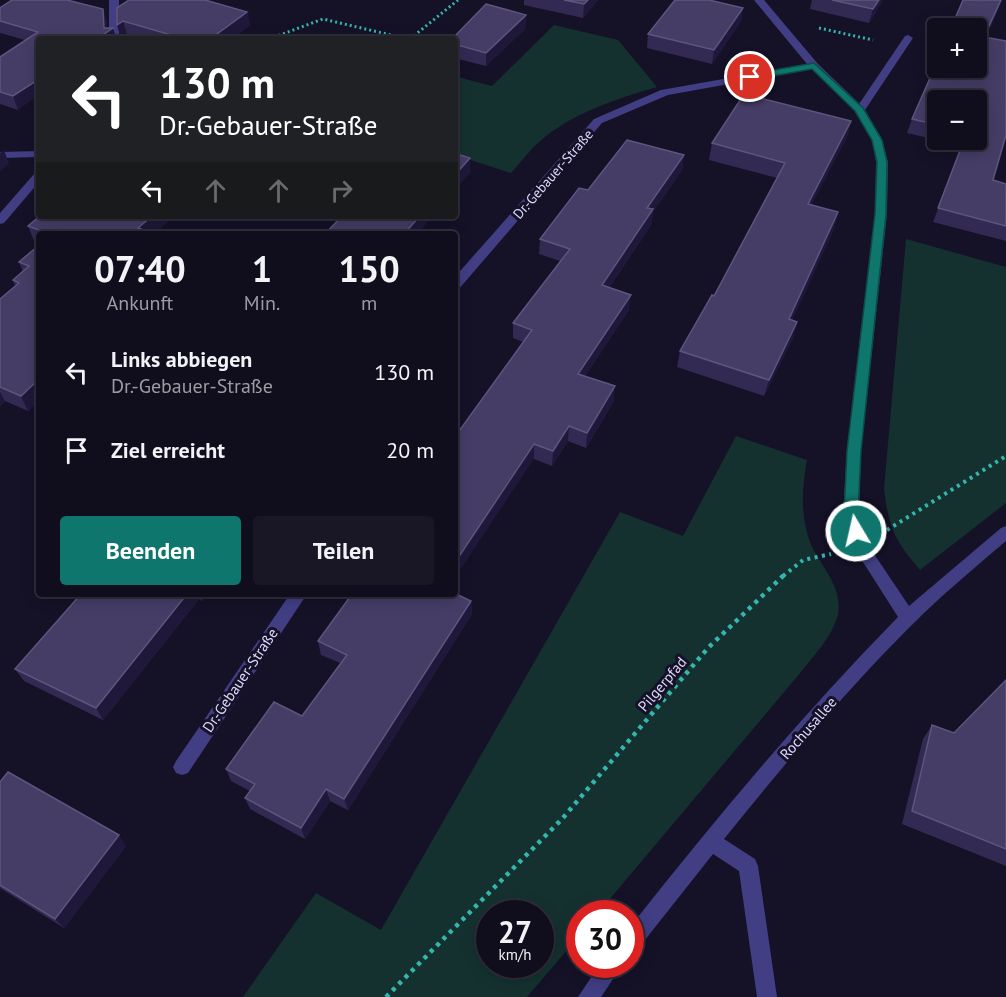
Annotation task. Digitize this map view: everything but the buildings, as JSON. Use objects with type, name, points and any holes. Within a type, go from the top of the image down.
[{"type":"street","points":[[114,0],[114,36]]},
{"type":"street","points":[[759,0],[814,66],[860,110],[877,140],[882,162],[881,214],[852,484],[851,514],[861,547],[908,618]]},
{"type":"street","points":[[860,110],[905,43]]},
{"type":"street","name":"Dr.-Gebauer-Straße","points":[[458,282],[598,122],[665,92],[814,66]]},
{"type":"street","points":[[0,155],[36,154]]},
{"type":"street","points":[[0,219],[36,178]]},
{"type":"street","name":"Rochusallee","points":[[644,925],[710,841],[823,710],[908,618],[1006,531]]},
{"type":"street","name":"Dr.-Gebauer-Straße","points":[[182,767],[297,597]]},
{"type":"street","points":[[710,841],[748,866],[767,997]]},
{"type":"street","points":[[588,997],[602,978]]},
{"type":"path","points":[[413,36],[458,0]]},
{"type":"path","points":[[774,17],[905,43]]},
{"type":"path","points":[[277,36],[323,19],[396,36]]},
{"type":"path","name":"Pilgerpfad","points":[[386,997],[562,819],[708,648],[770,587],[803,560],[861,547],[1006,456]]},
{"type":"green space","points":[[554,25],[618,40],[657,87],[610,102],[566,123],[539,142],[511,173],[458,156],[458,77],[492,86]]},
{"type":"green space","points":[[906,239],[1006,267],[1006,503],[920,570],[904,550],[894,532],[884,489]]},
{"type":"green space","points":[[736,436],[807,460],[803,512],[810,542],[837,594],[838,614],[832,630],[801,672],[609,900],[566,900],[566,951],[554,965],[554,900],[476,900],[476,978],[543,978],[527,997],[243,997],[316,893],[381,930],[620,512],[683,536]]},
{"type":"route","points":[[750,77],[814,66],[860,110],[877,140],[882,162],[881,214],[854,451],[851,514],[856,531]]}]
